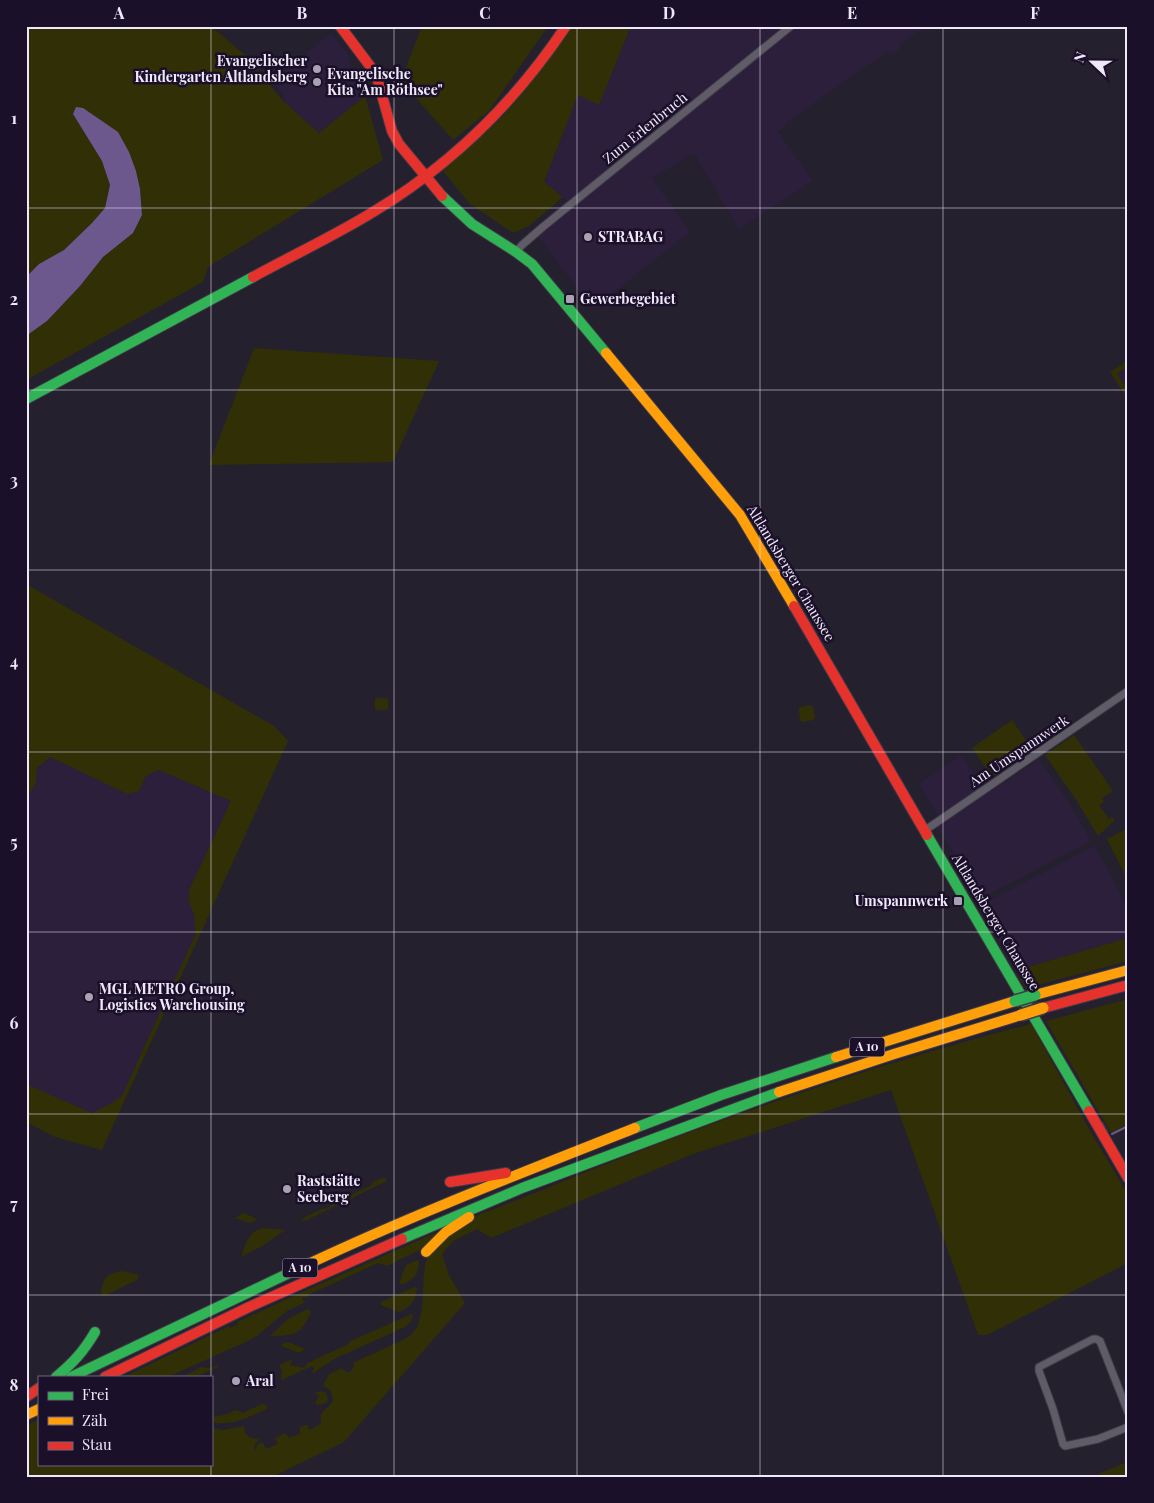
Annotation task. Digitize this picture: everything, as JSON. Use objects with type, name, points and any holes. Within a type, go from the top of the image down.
[{"type":"main road","name":"Altlandsberger Chaussee","points":[[340,26],[374,70],[392,131],[399,144],[437,191],[472,224],[532,264],[554,288],[740,515],[1128,1178]]},
{"type":"main road","points":[[26,399],[375,211],[440,166],[500,111],[521,87],[566,26]]},
{"type":"main road","name":"A 10","points":[[73,1376],[359,1240],[533,1168],[720,1096],[887,1040],[1015,1001],[1128,970]]},
{"type":"main road","name":"A 10","points":[[107,1376],[368,1253],[501,1196],[768,1096],[894,1054],[1043,1008],[1128,985]]},
{"type":"main road","points":[[450,1182],[533,1168]]},
{"type":"main road","points":[[426,1252],[453,1227],[501,1196]]},
{"type":"main road","points":[[57,1376],[72,1364],[85,1349],[95,1332]]},
{"type":"main road","points":[[26,1398],[38,1389]]},
{"type":"main road","points":[[26,1398],[38,1392]]},
{"type":"main road","points":[[26,1415],[38,1409]]},
{"type":"street","name":"Zum Erlenbruch","points":[[516,252],[552,220],[791,26]]},
{"type":"street","name":"Am Umspannwerk","points":[[924,831],[1128,691]]},
{"type":"street","points":[[1128,1412],[1100,1341],[1092,1339],[1039,1367],[1065,1446],[1098,1439],[1128,1427]]},
{"type":"shaded area","points":[[26,26],[211,26],[247,57],[282,100],[319,133],[365,96],[383,160],[208,267],[203,282],[26,380],[26,336],[47,321],[80,286],[103,257],[133,233],[142,215],[140,189],[136,171],[73,114],[102,161],[110,185],[105,208],[64,250],[39,264],[26,277],[26,251],[29,249],[26,248]]},
{"type":"shaded area","points":[[422,26],[548,26],[489,111],[453,140],[401,81]]},
{"type":"shaded area","points":[[570,26],[631,26],[599,105],[578,95],[544,182],[563,197],[529,226],[513,233],[469,203],[443,171],[502,117],[522,93]]},
{"type":"shaded area","points":[[631,26],[926,26],[899,45],[899,50],[893,54],[888,52],[832,90],[787,123],[778,132],[813,181],[739,229],[694,153],[652,178],[690,232],[593,309],[533,230],[566,200],[544,183],[578,94],[599,105]]},
{"type":"shaded area","name":"Evangelische Kita \"Am Röthsee\"","points":[[331,33],[349,56],[351,70],[361,83],[365,96],[319,133],[282,100],[285,97],[273,81]]},
{"type":"shaded area","points":[[76,107],[83,108],[118,132],[129,152],[136,171],[140,189],[142,215],[133,233],[103,257],[80,286],[47,321],[26,336],[26,277],[39,264],[64,250],[105,208],[110,185],[102,161],[73,114]]},
{"type":"shaded area","points":[[254,348],[439,361],[393,462],[209,465]]},
{"type":"shaded area","points":[[1128,360],[1128,399],[1110,372]]},
{"type":"shaded area","points":[[1128,360],[1128,366],[1117,374],[1128,390],[1128,399],[1110,372]]},
{"type":"shaded area","points":[[26,584],[274,726],[288,741],[102,1150],[55,1137],[28,1123],[26,1125],[26,1084],[92,1113],[122,1096],[195,935],[194,917],[188,900],[190,894],[188,892],[231,801],[159,770],[146,776],[139,791],[127,794],[50,757],[37,768],[36,783],[26,799]]},
{"type":"shaded area","points":[[375,699],[388,699],[388,709],[375,709]]},
{"type":"shaded area","points":[[811,705],[815,718],[803,722],[800,720],[799,709],[800,707]]},
{"type":"shaded area","points":[[1012,720],[1032,749],[992,777],[972,748]]},
{"type":"shaded area","points":[[1074,735],[1113,791],[1102,798],[1104,802],[1099,805],[1109,819],[1112,817],[1115,820],[1098,836],[1075,798],[1045,755]]},
{"type":"shaded area","points":[[962,755],[981,784],[992,791],[1039,759],[1068,801],[1091,841],[982,898],[938,828],[937,814],[919,784]]},
{"type":"shaded area","points":[[50,757],[127,794],[139,791],[146,776],[159,770],[231,801],[188,892],[208,917],[201,934],[126,1096],[92,1113],[26,1084],[26,799],[35,783],[37,768]]},
{"type":"shaded area","points":[[1128,828],[1128,881],[1107,839]]},
{"type":"shaded area","points":[[1094,846],[1106,865],[1128,910],[1128,938],[1017,970],[985,916],[981,905]]},
{"type":"shaded area","points":[[1128,938],[1128,961],[1026,988],[1017,970]]},
{"type":"shaded area","points":[[1128,999],[1128,1124],[1111,1133],[1046,1021]]},
{"type":"shaded area","points":[[1031,1024],[1128,1195],[1128,1263],[987,1335],[978,1335],[891,1090],[693,1154],[491,1238],[477,1229],[453,1241],[442,1254],[449,1275],[465,1303],[344,1442],[275,1477],[26,1477],[26,1426],[38,1420],[38,1466],[212,1466],[212,1428],[223,1430],[244,1426],[248,1436],[260,1438],[254,1446],[255,1450],[261,1442],[266,1449],[278,1444],[275,1438],[286,1433],[289,1438],[301,1433],[299,1428],[307,1424],[309,1430],[321,1424],[322,1412],[333,1400],[330,1390],[323,1386],[329,1374],[342,1368],[346,1372],[350,1372],[354,1367],[353,1363],[405,1339],[413,1333],[418,1325],[421,1314],[427,1258],[447,1236],[469,1219],[747,1111],[860,1073]]},
{"type":"shaded area","points":[[385,1178],[387,1181],[307,1220],[302,1220],[372,1185],[372,1183]]},
{"type":"shaded area","points":[[243,1213],[258,1219],[250,1223],[235,1218]]},
{"type":"shaded area","points":[[264,1228],[285,1230],[264,1245],[241,1257],[246,1242],[251,1235]]},
{"type":"shaded area","points":[[446,1228],[422,1249],[387,1266],[378,1263],[308,1295],[308,1297],[303,1297],[302,1300],[306,1302],[287,1311],[250,1340],[170,1376],[125,1376],[229,1326],[230,1328],[238,1324],[237,1322]]},
{"type":"shaded area","points":[[417,1260],[419,1261],[419,1266],[415,1276],[402,1285],[399,1283],[406,1265]]},
{"type":"shaded area","points":[[123,1271],[139,1275],[137,1280],[104,1296],[101,1294],[106,1278],[113,1273]]},
{"type":"shaded area","points":[[414,1287],[417,1288],[414,1300],[403,1310],[399,1312],[381,1305],[381,1302]]},
{"type":"shaded area","points":[[308,1309],[311,1311],[301,1329],[292,1334],[270,1336],[288,1319]]},
{"type":"shaded area","points":[[412,1314],[411,1322],[405,1327],[334,1359],[312,1374],[314,1368],[312,1366],[281,1379],[282,1371],[279,1365],[293,1359],[290,1365],[304,1368],[307,1363],[349,1344],[348,1342]]},
{"type":"shaded area","points":[[288,1342],[305,1349],[299,1353],[281,1346]]},
{"type":"shaded area","points":[[217,1365],[218,1367],[197,1376],[184,1376],[201,1367],[211,1368]]},
{"type":"shaded area","points":[[321,1391],[326,1393],[327,1402],[321,1405],[315,1404],[319,1395],[314,1393]]},
{"type":"shaded area","points":[[262,1404],[266,1405],[267,1409],[240,1420],[226,1423],[212,1422],[212,1417],[237,1410],[243,1413]]},
{"type":"shaded area","points":[[1124,1463],[1128,1477],[1092,1477]]},
{"type":"waterway","points":[[1102,1123],[1107,1132]]},
{"type":"waterway","points":[[1112,1134],[1128,1126]]},
{"type":"traffic: fast","points":[[442,196],[472,224],[532,264],[606,353]]},
{"type":"traffic: fast","points":[[26,399],[253,277]]},
{"type":"traffic: fast","points":[[927,835],[1089,1111]]},
{"type":"traffic: fast","points":[[1015,1001],[1035,995]]},
{"type":"traffic: fast","points":[[635,1128],[721,1095],[836,1057]]},
{"type":"traffic: fast","points":[[402,1239],[522,1188],[779,1092]]},
{"type":"traffic: fast","points":[[73,1376],[304,1266]]},
{"type":"traffic: fast","points":[[57,1376],[78,1356],[95,1332]]},
{"type":"traffic: slow","points":[[606,353],[740,515],[794,606]]},
{"type":"traffic: slow","points":[[1035,995],[1128,970]]},
{"type":"traffic: slow","points":[[836,1057],[1015,1001]]},
{"type":"traffic: slow","points":[[1021,1015],[1043,1008]]},
{"type":"traffic: slow","points":[[779,1092],[1021,1015]]},
{"type":"traffic: slow","points":[[304,1266],[427,1212],[635,1128]]},
{"type":"traffic: slow","points":[[426,1252],[446,1232],[469,1217]]},
{"type":"traffic: slow","points":[[26,1415],[38,1409]]},
{"type":"traffic: jam","points":[[340,26],[376,74],[392,131],[399,144],[442,196]]},
{"type":"traffic: jam","points":[[253,277],[358,221],[402,194],[429,174],[480,130],[504,105],[547,54],[566,26]]},
{"type":"traffic: jam","points":[[794,606],[927,835]]},
{"type":"traffic: jam","points":[[1043,1008],[1128,985]]},
{"type":"traffic: jam","points":[[1089,1111],[1128,1178]]},
{"type":"traffic: jam","points":[[450,1182],[506,1173]]},
{"type":"traffic: jam","points":[[107,1376],[249,1307],[402,1239]]},
{"type":"traffic: jam","points":[[26,1397],[38,1389]]},
{"type":"place","name":"Evangelischer Kindergarten Altlandsberg","points":[[317,69]]},
{"type":"place","name":"Evangelische Kita \"Am Röthsee\"","points":[[317,82]]},
{"type":"place","name":"STRABAG","points":[[588,237]]},
{"type":"place","name":"Gewerbegebiet","points":[[570,299]]},
{"type":"place","name":"Umspannwerk","points":[[958,901]]},
{"type":"place","name":"MGL METRO Group, Logistics Warehousing","points":[[89,997]]},
{"type":"place","name":"Raststätte Seeberg","points":[[287,1189]]},
{"type":"place","name":"Aral","points":[[236,1381]]}]
